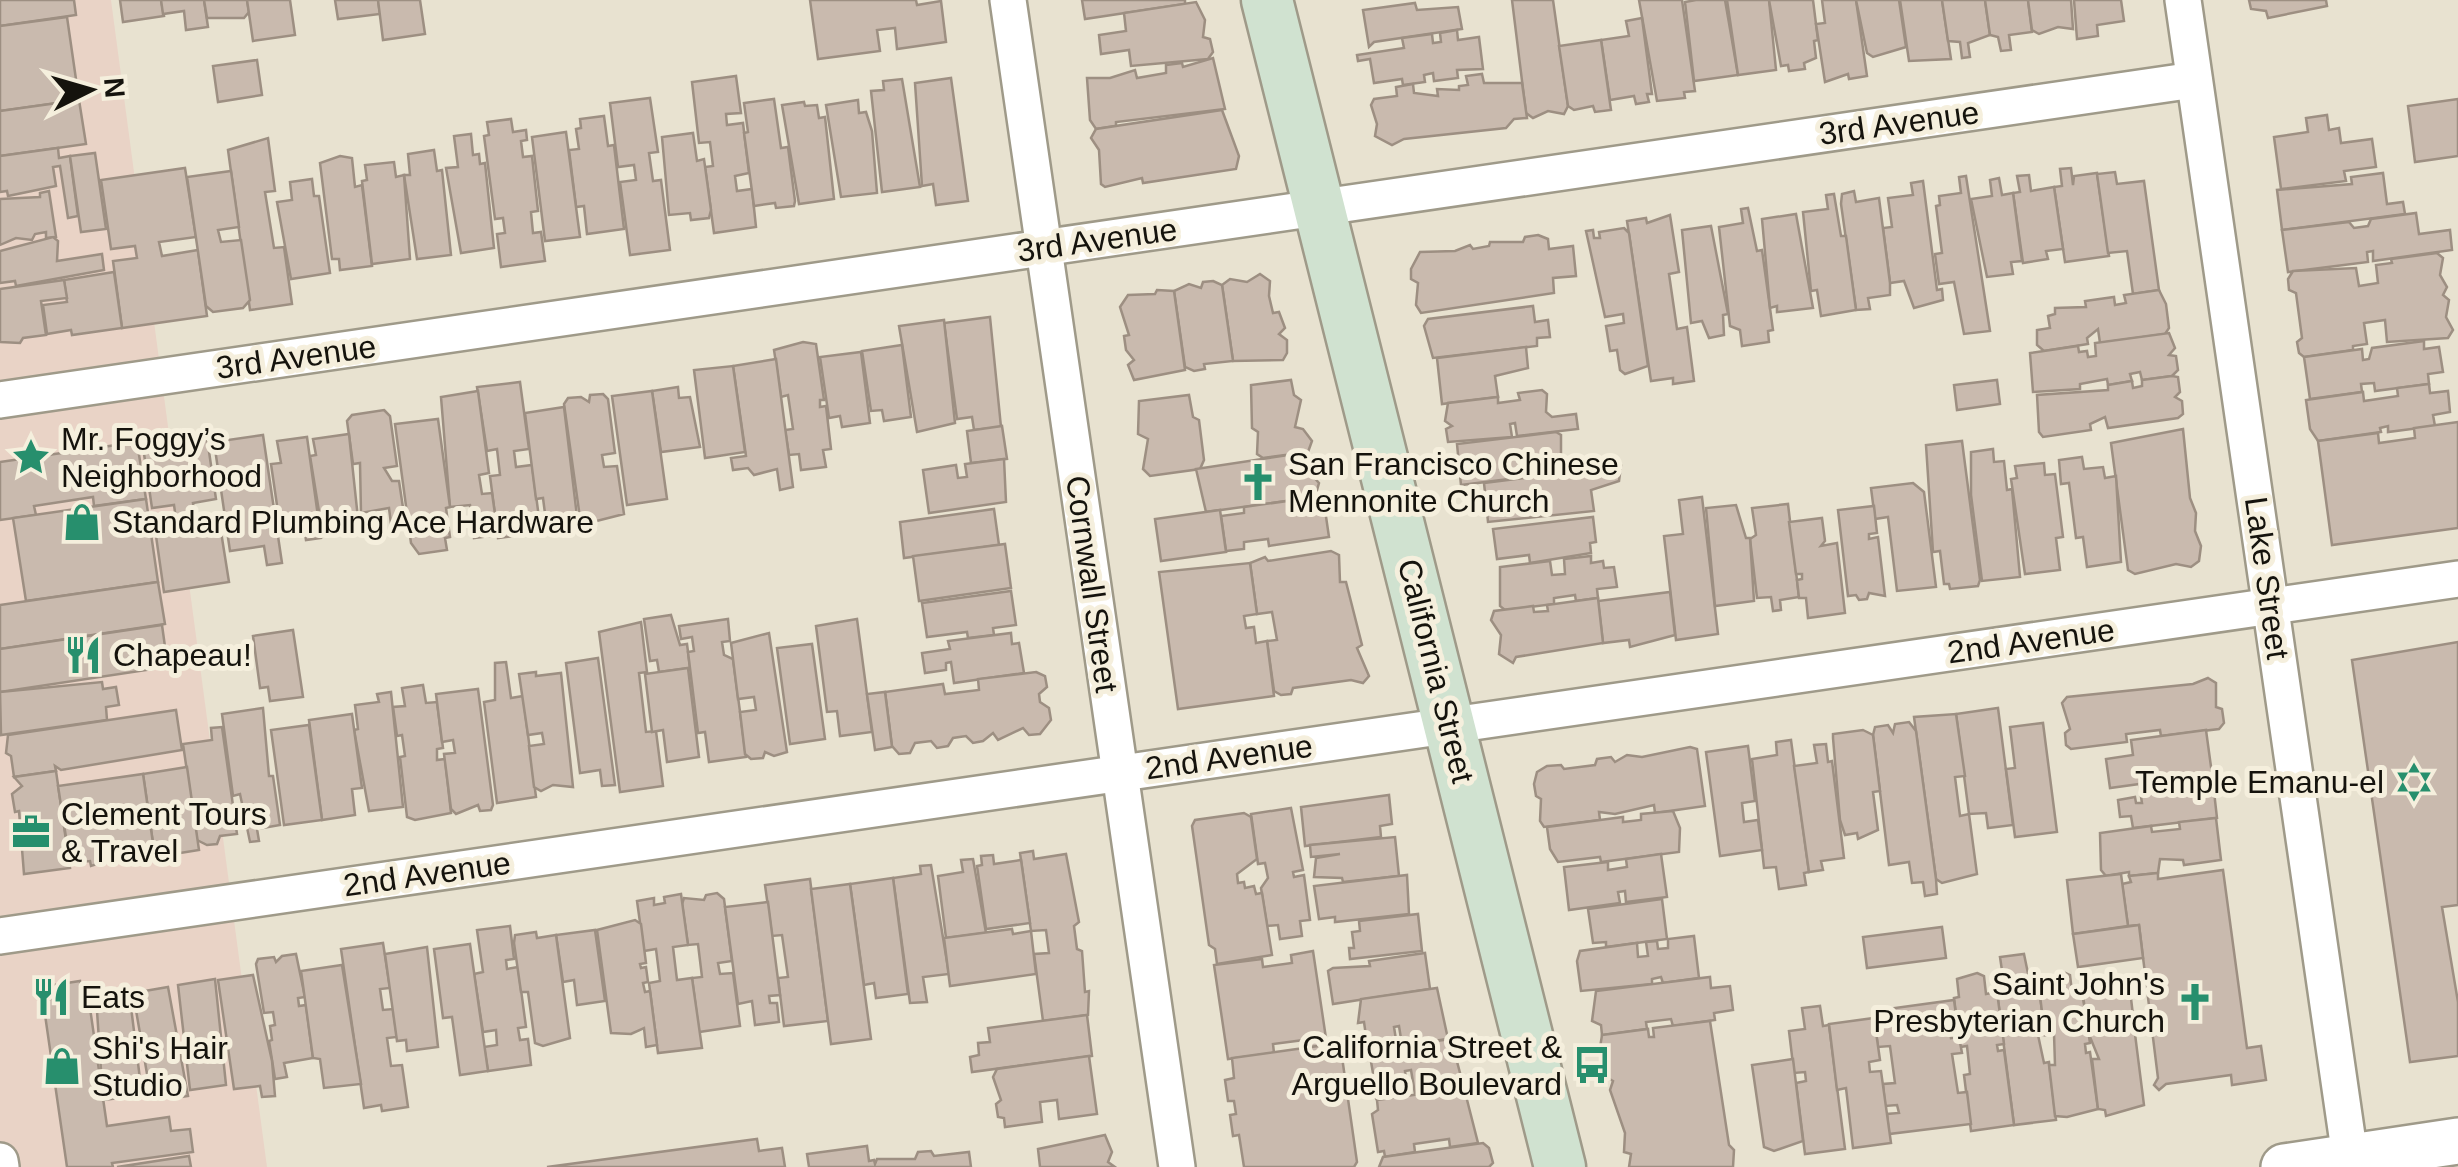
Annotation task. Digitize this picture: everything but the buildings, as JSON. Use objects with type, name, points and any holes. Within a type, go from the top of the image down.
[{"type":"main road","name":"California Street","points":[[1267,0],[1560,1167]]},
{"type":"street","name":"Cornwall Street","points":[[1008,0],[1177,1167]]},
{"type":"street","name":"Lake Street","points":[[2183,0],[2350,1157]]},
{"type":"street","name":"3rd Avenue","points":[[0,400],[2194,80]]},
{"type":"street","name":"2nd Avenue","points":[[0,936],[2458,578]]},
{"type":"street","points":[[2284,1167],[2458,1141]]},
{"type":"shaded area","points":[[0,0],[111,0],[267,1167],[0,1167]]},
{"type":"place","name":"Mr. Foggy’s Neighborhood","points":[[31,457]]},
{"type":"place","name":"San Francisco Chinese Mennonite Church","points":[[1258,482]]},
{"type":"place","name":"Standard Plumbing Ace Hardware","points":[[82,522]]},
{"type":"place","name":"Chapeau!","points":[[83,655]]},
{"type":"place","name":"Temple Emanu-el","points":[[2414,782]]},
{"type":"place","name":"Clement Tours & Travel","points":[[31,832]]},
{"type":"place","name":"Eats","points":[[51,997]]},
{"type":"place","name":"Saint John's Presbyterian Church","points":[[2195,1002]]},
{"type":"place","name":"California Street & Arguello Boulevard","points":[[1592,1065]]},
{"type":"place","name":"Shi's Hair Studio","points":[[62,1066]]}]
